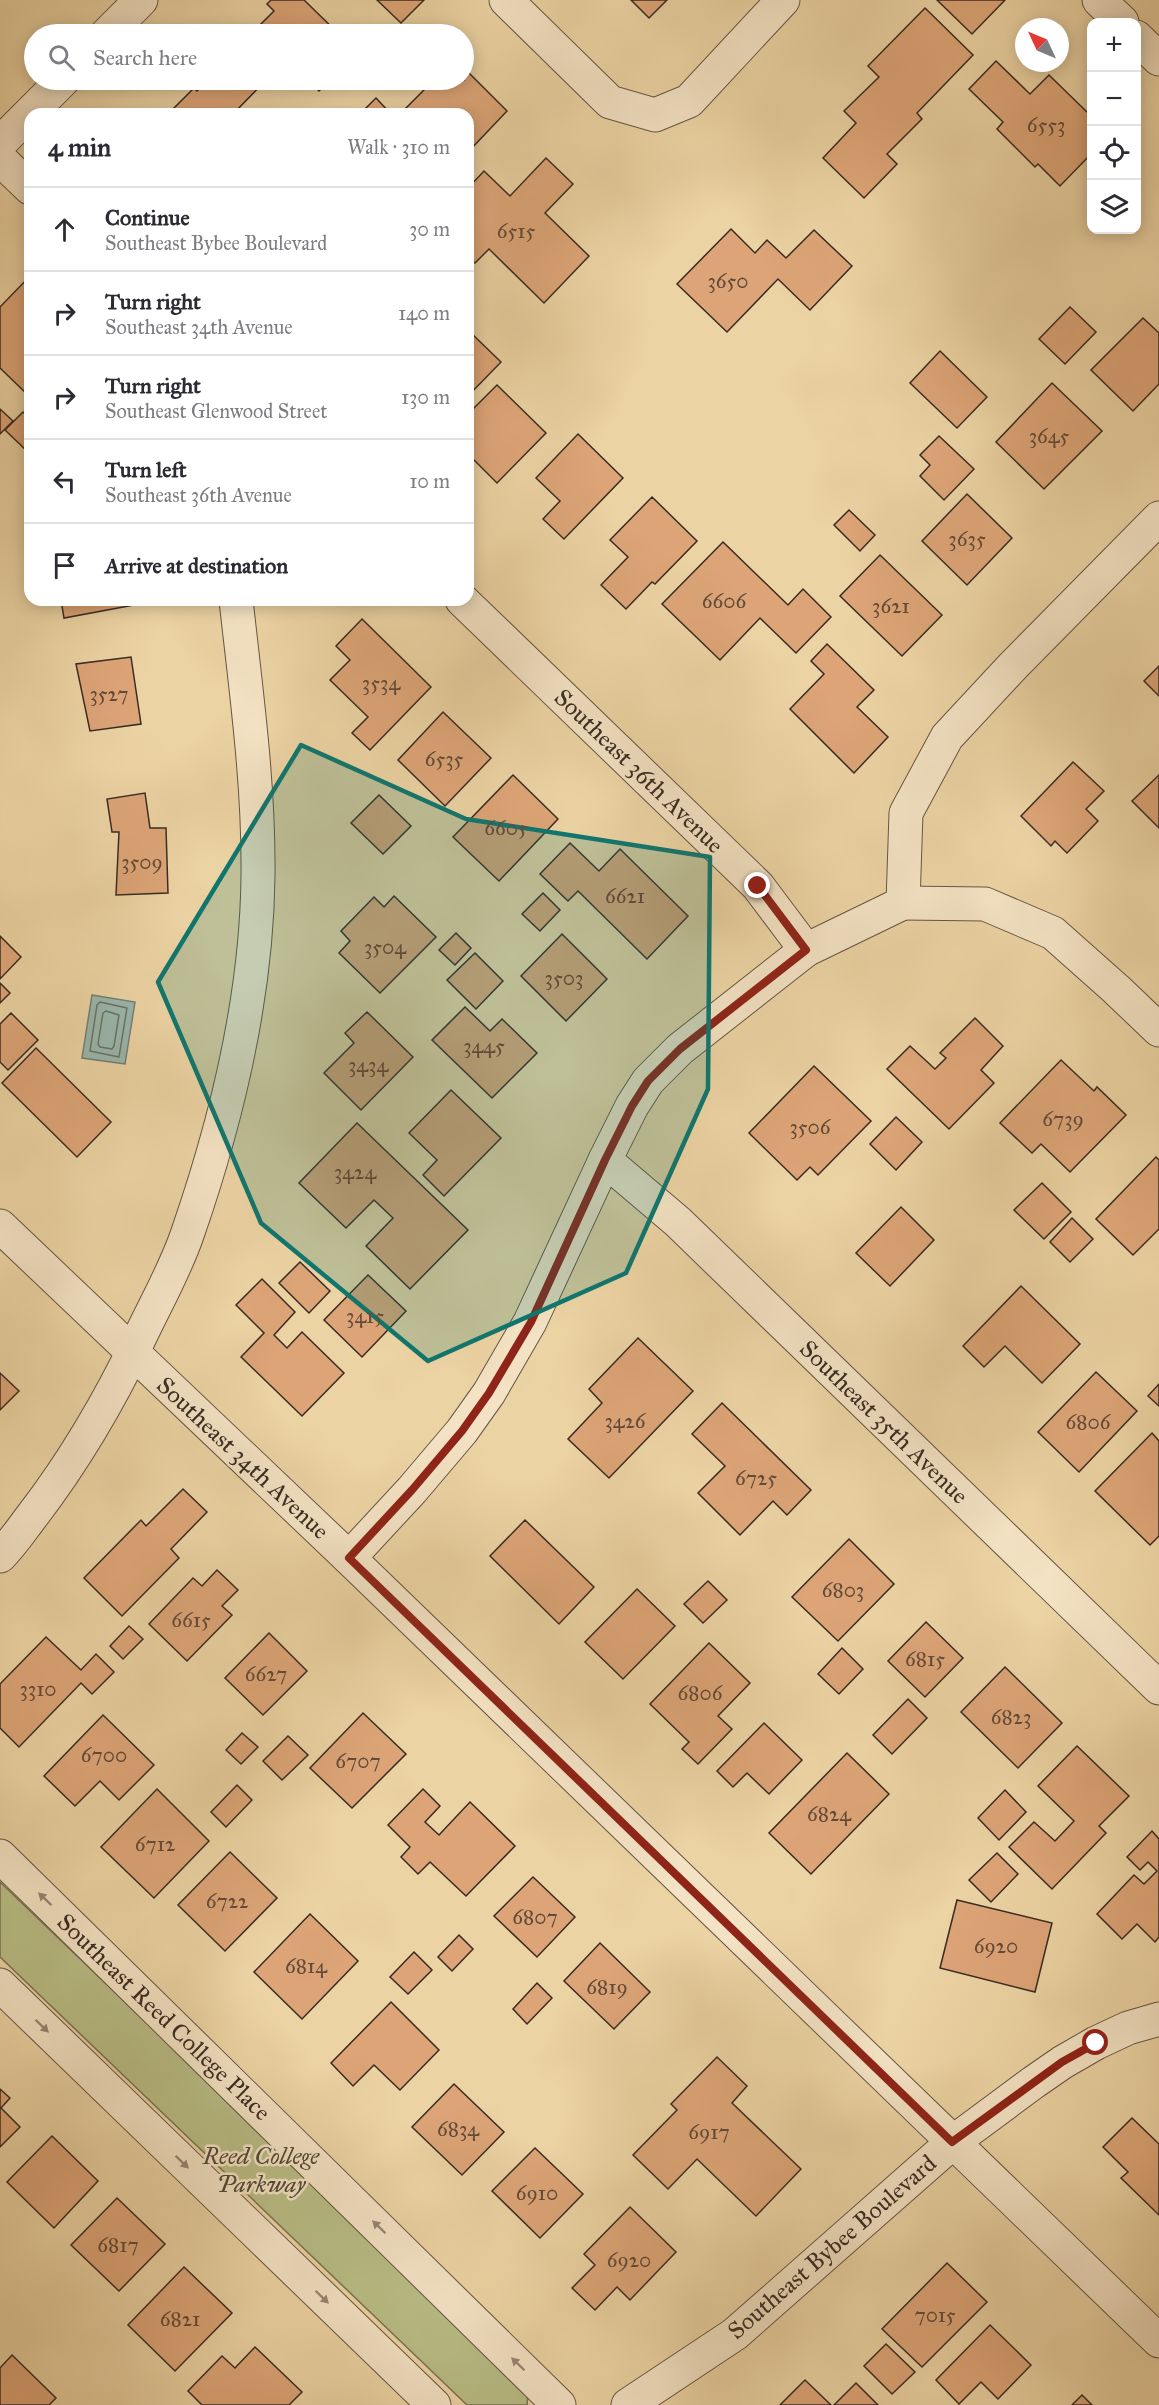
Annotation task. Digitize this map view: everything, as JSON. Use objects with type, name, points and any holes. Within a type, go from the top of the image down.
[{"type":"street","points":[[117,24],[141,0]]},
{"type":"street","points":[[506,0],[610,102],[655,115],[689,101],[783,0]]},
{"type":"street","points":[[1099,0],[1118,18]]},
{"type":"street","points":[[1141,41],[1159,59]]},
{"type":"street","points":[[35,108],[53,90]]},
{"type":"street","points":[[0,143],[24,119]]},
{"type":"street","points":[[0,159],[24,182]]},
{"type":"street","points":[[903,903],[906,813],[947,737],[1013,666],[1159,518]]},
{"type":"street","points":[[0,1556],[62,1478],[100,1416],[187,1237],[224,1116],[241,1039],[252,966],[258,864],[254,769],[237,606]]},
{"type":"street","name":"Southeast 36th Avenue","points":[[468,606],[758,886],[806,950]]},
{"type":"street","points":[[349,1558],[412,1490],[462,1431],[489,1393],[531,1322],[605,1160],[632,1106],[648,1081],[680,1049],[806,950],[903,903],[985,904],[1053,933],[1159,1030]]},
{"type":"street","name":"Southeast 35th Avenue","points":[[605,1160],[678,1222],[1159,1688]]},
{"type":"street","name":"Southeast 34th Avenue","points":[[0,1226],[349,1558],[1159,2341]]},
{"type":"street","name":"Southeast Reed College Place","points":[[0,1856],[560,2405]]},
{"type":"street","points":[[0,1985],[434,2405]]},
{"type":"street","name":"Southeast Bybee Boulevard","points":[[628,2405],[735,2334],[952,2142],[1062,2062],[1128,2028],[1159,2019]]},
{"type":"highlighted area","points":[[301,745],[466,819],[710,857],[708,1089],[626,1273],[428,1361],[261,1223],[158,982]]},
{"type":"green space","name":"Reed College Parkway","points":[[0,1882],[522,2383],[528,2395],[527,2405],[467,2405],[0,1957]]},
{"type":"water","points":[[92,995],[135,1002],[125,1064],[82,1058]]},
{"type":"building","points":[[271,0],[304,0],[329,24],[261,24],[274,11],[267,4]]},
{"type":"building","points":[[377,0],[424,0],[401,23]]},
{"type":"building","points":[[631,0],[667,0],[649,18]]},
{"type":"building","points":[[937,0],[1005,0],[972,34]]},
{"type":"building","points":[[925,8],[973,55],[917,113],[922,119],[887,154],[897,164],[864,198],[823,158],[856,123],[844,111],[879,77],[868,66]]},
{"type":"building","points":[[996,61],[1030,94],[1049,75],[1087,112],[1087,158],[1060,186],[1038,164],[1035,167],[997,129],[1003,122],[969,89]]},
{"type":"building","points":[[474,78],[507,111],[474,146],[474,108],[406,108],[424,90],[474,90]]},
{"type":"building","points":[[192,90],[256,90],[239,108],[174,108]]},
{"type":"building","points":[[376,98],[385,108],[366,108]]},
{"type":"building","points":[[546,158],[573,184],[545,213],[589,256],[544,303],[489,249],[474,262],[474,182],[484,171],[510,196]]},
{"type":"building","points":[[731,229],[755,253],[767,240],[786,258],[814,230],[852,266],[810,310],[778,279],[727,332],[677,284]]},
{"type":"building","points":[[24,282],[24,391],[0,368],[0,307]]},
{"type":"building","points":[[1070,307],[1096,332],[1065,364],[1039,339]]},
{"type":"building","points":[[1143,318],[1159,333],[1159,384],[1133,411],[1091,370]]},
{"type":"building","points":[[474,336],[501,362],[474,390]]},
{"type":"building","points":[[940,351],[987,397],[957,428],[910,383]]},
{"type":"building","points":[[1052,383],[1102,431],[1044,489],[996,442]]},
{"type":"building","points":[[497,385],[546,433],[497,483],[474,460],[474,408]]},
{"type":"building","points":[[0,409],[13,421],[0,434]]},
{"type":"building","points":[[23,412],[24,448],[5,430]]},
{"type":"building","points":[[578,434],[623,478],[564,539],[543,519],[560,501],[536,478]]},
{"type":"building","points":[[939,436],[974,469],[944,500],[920,476],[930,465],[920,455]]},
{"type":"building","points":[[967,494],[1012,538],[967,585],[922,541]]},
{"type":"building","points":[[652,497],[697,541],[655,584],[652,582],[626,609],[601,585],[628,557],[610,540]]},
{"type":"building","points":[[849,510],[875,535],[860,551],[834,525]]},
{"type":"building","points":[[723,542],[788,605],[803,589],[831,617],[796,653],[760,618],[720,660],[662,604]]},
{"type":"building","points":[[880,555],[942,615],[902,656],[840,596]]},
{"type":"building","points":[[62,606],[129,606],[64,618]]},
{"type":"building","points":[[362,619],[431,687],[370,750],[352,733],[368,717],[330,680],[350,660],[336,646]]},
{"type":"building","points":[[827,644],[874,690],[857,707],[888,737],[854,773],[790,709],[824,674],[811,661]]},
{"type":"building","points":[[131,657],[141,724],[90,731],[76,664]]},
{"type":"building","points":[[1159,666],[1159,696],[1144,681]]},
{"type":"building","points":[[443,712],[491,758],[445,806],[398,760]]},
{"type":"building","points":[[1073,762],[1104,791],[1086,809],[1098,821],[1067,853],[1055,841],[1051,846],[1021,816]]},
{"type":"building","points":[[513,775],[558,819],[499,881],[453,837]]},
{"type":"building","points":[[1159,775],[1159,828],[1132,801]]},
{"type":"building","points":[[145,793],[150,828],[166,828],[168,893],[116,895],[119,832],[112,832],[107,799]]},
{"type":"building","points":[[379,795],[411,826],[383,854],[351,823]]},
{"type":"building","points":[[570,843],[599,871],[620,849],[688,916],[647,959],[578,891],[568,901],[540,874]]},
{"type":"building","points":[[543,893],[560,910],[540,931],[522,914]]},
{"type":"building","points":[[394,896],[436,937],[380,993],[339,953],[350,941],[341,931],[374,897],[384,907]]},
{"type":"building","points":[[456,933],[471,948],[455,965],[439,950]]},
{"type":"building","points":[[562,934],[607,979],[566,1021],[521,976]]},
{"type":"building","points":[[0,936],[21,957],[0,979]]},
{"type":"building","points":[[475,953],[503,981],[476,1009],[447,980]]},
{"type":"building","points":[[0,983],[10,993],[0,1003]]},
{"type":"building","points":[[465,1007],[490,1031],[502,1019],[537,1053],[492,1098],[432,1040]]},
{"type":"building","points":[[367,1012],[413,1057],[361,1110],[324,1073],[354,1043],[345,1033]]},
{"type":"building","points":[[11,1013],[38,1040],[8,1070],[0,1062],[0,1024]]},
{"type":"building","points":[[975,1018],[1003,1046],[981,1070],[994,1083],[949,1129],[887,1069],[910,1046],[935,1069],[946,1058],[940,1053]]},
{"type":"building","points":[[36,1048],[111,1122],[77,1157],[2,1083]]},
{"type":"building","points":[[1061,1060],[1094,1091],[1097,1087],[1126,1115],[1070,1172],[1041,1144],[1032,1153],[1000,1123]]},
{"type":"building","points":[[814,1066],[871,1121],[818,1175],[810,1167],[797,1180],[749,1133]]},
{"type":"building","points":[[451,1090],[501,1138],[444,1196],[423,1175],[437,1160],[409,1133]]},
{"type":"building","points":[[896,1117],[922,1142],[896,1170],[870,1144]]},
{"type":"building","points":[[357,1123],[468,1230],[410,1289],[366,1246],[393,1218],[374,1200],[346,1228],[299,1183]]},
{"type":"building","points":[[1156,1157],[1159,1160],[1159,1229],[1133,1255],[1096,1219]]},
{"type":"building","points":[[1042,1183],[1071,1212],[1044,1239],[1014,1210]]},
{"type":"building","points":[[901,1207],[934,1240],[890,1286],[856,1253]]},
{"type":"building","points":[[1072,1218],[1093,1239],[1070,1262],[1050,1242]]},
{"type":"building","points":[[300,1262],[330,1291],[309,1313],[279,1283]]},
{"type":"building","points":[[368,1275],[406,1311],[362,1357],[324,1320]]},
{"type":"building","points":[[262,1279],[295,1312],[274,1335],[287,1348],[302,1332],[344,1373],[302,1416],[241,1357],[264,1333],[236,1305]]},
{"type":"building","points":[[1021,1286],[1080,1344],[1042,1383],[1005,1346],[984,1367],[963,1346]]},
{"type":"building","points":[[638,1338],[693,1391],[609,1478],[568,1439],[602,1403],[589,1389]]},
{"type":"building","points":[[1096,1372],[1137,1411],[1079,1472],[1038,1432]]},
{"type":"building","points":[[0,1373],[19,1391],[0,1410]]},
{"type":"building","points":[[1159,1384],[1159,1406],[1148,1396]]},
{"type":"building","points":[[722,1403],[811,1490],[787,1515],[773,1501],[740,1535],[698,1493],[725,1466],[692,1434]]},
{"type":"building","points":[[1152,1433],[1159,1441],[1159,1536],[1150,1545],[1095,1491]]},
{"type":"building","points":[[183,1489],[207,1512],[171,1549],[179,1558],[122,1616],[84,1578],[141,1520],[146,1526]]},
{"type":"building","points":[[525,1520],[594,1587],[559,1624],[490,1556]]},
{"type":"building","points":[[849,1539],[894,1584],[838,1641],[792,1597]]},
{"type":"building","points":[[217,1570],[238,1590],[222,1606],[232,1615],[187,1661],[149,1624],[193,1578],[202,1586]]},
{"type":"building","points":[[708,1581],[727,1600],[703,1623],[684,1604]]},
{"type":"building","points":[[637,1589],[675,1626],[623,1679],[585,1642]]},
{"type":"building","points":[[926,1622],[963,1658],[925,1697],[888,1661]]},
{"type":"building","points":[[129,1626],[143,1639],[123,1659],[110,1646]]},
{"type":"building","points":[[269,1633],[307,1671],[263,1715],[225,1678]]},
{"type":"building","points":[[46,1637],[81,1670],[96,1654],[114,1672],[92,1694],[81,1683],[19,1747],[0,1728],[0,1684]]},
{"type":"building","points":[[709,1643],[750,1683],[718,1716],[732,1729],[698,1764],[682,1749],[689,1742],[650,1704]]},
{"type":"building","points":[[842,1648],[863,1669],[839,1694],[818,1674]]},
{"type":"building","points":[[1005,1667],[1062,1723],[1018,1768],[961,1712]]},
{"type":"building","points":[[908,1699],[927,1718],[892,1754],[873,1735]]},
{"type":"building","points":[[363,1713],[406,1754],[352,1808],[310,1768]]},
{"type":"building","points":[[103,1715],[154,1765],[119,1800],[100,1781],[75,1806],[44,1776]]},
{"type":"building","points":[[764,1723],[802,1760],[769,1794],[747,1773],[733,1787],[717,1771]]},
{"type":"building","points":[[242,1733],[258,1747],[241,1764],[226,1750]]},
{"type":"building","points":[[288,1736],[308,1755],[282,1780],[263,1761]]},
{"type":"building","points":[[1077,1746],[1129,1796],[1099,1826],[1106,1833],[1052,1889],[1009,1847],[1034,1822],[1055,1841],[1074,1821],[1038,1786]]},
{"type":"building","points":[[847,1753],[889,1794],[811,1874],[769,1833]]},
{"type":"building","points":[[237,1785],[252,1800],[226,1827],[211,1812]]},
{"type":"building","points":[[157,1789],[209,1841],[154,1898],[101,1847]]},
{"type":"building","points":[[423,1789],[440,1806],[425,1822],[439,1835],[470,1802],[515,1846],[466,1896],[430,1862],[418,1874],[401,1857],[410,1847],[388,1825]]},
{"type":"building","points":[[1005,1790],[1026,1812],[999,1840],[978,1818]]},
{"type":"building","points":[[1152,1831],[1159,1839],[1159,1937],[1155,1942],[1137,1924],[1122,1939],[1097,1914],[1134,1875],[1144,1884],[1157,1871],[1148,1862],[1140,1870],[1127,1857]]},
{"type":"building","points":[[230,1852],[277,1898],[225,1951],[178,1905]]},
{"type":"building","points":[[997,1853],[1018,1874],[991,1902],[969,1880]]},
{"type":"building","points":[[533,1877],[575,1917],[537,1957],[494,1916]]},
{"type":"building","points":[[957,1900],[1052,1923],[1035,1992],[940,1968]]},
{"type":"building","points":[[310,1914],[358,1961],[302,2019],[254,1972]]},
{"type":"building","points":[[459,1935],[473,1949],[452,1971],[438,1957]]},
{"type":"building","points":[[600,1943],[650,1992],[614,2029],[564,1981]]},
{"type":"building","points":[[414,1952],[432,1970],[408,1994],[390,1977]]},
{"type":"building","points":[[537,1983],[552,1998],[527,2024],[513,2009]]},
{"type":"building","points":[[391,2002],[439,2050],[400,2090],[374,2065],[353,2086],[331,2063]]},
{"type":"building","points":[[717,2057],[747,2086],[732,2103],[801,2169],[756,2216],[697,2159],[668,2189],[633,2155],[677,2110],[671,2104]]},
{"type":"building","points":[[454,2084],[504,2132],[462,2175],[412,2127]]},
{"type":"building","points":[[0,2089],[10,2098],[1,2108],[20,2127],[0,2147]]},
{"type":"building","points":[[1132,2118],[1159,2144],[1159,2215],[1121,2178],[1128,2172],[1103,2147]]},
{"type":"building","points":[[52,2136],[98,2181],[54,2228],[7,2182]]},
{"type":"building","points":[[535,2148],[583,2194],[540,2238],[492,2191]]},
{"type":"building","points":[[117,2198],[165,2244],[119,2291],[71,2245]]},
{"type":"building","points":[[630,2207],[676,2252],[630,2300],[617,2287],[595,2310],[572,2288],[595,2265],[584,2254]]},
{"type":"building","points":[[947,2263],[987,2302],[922,2367],[882,2329]]},
{"type":"building","points":[[184,2267],[232,2313],[175,2371],[128,2325]]},
{"type":"building","points":[[990,2325],[1031,2365],[998,2399],[981,2382],[959,2404],[936,2380]]},
{"type":"building","points":[[886,2344],[915,2372],[892,2394],[864,2366]]},
{"type":"building","points":[[255,2347],[302,2392],[289,2405],[202,2405],[188,2391],[222,2356],[235,2368]]},
{"type":"building","points":[[12,2355],[56,2398],[49,2405],[0,2405],[0,2368]]},
{"type":"building","points":[[805,2380],[831,2405],[780,2405]]},
{"type":"building","points":[[856,2383],[878,2405],[834,2405]]},
{"type":"building","points":[[1082,2395],[1092,2405],[1072,2405]]},
{"type":"route","points":[[758,886],[806,950],[680,1049],[648,1081],[632,1106],[605,1160],[531,1322],[489,1393],[462,1431],[412,1490],[349,1558],[952,2142],[1062,2062],[1096,2043]]}]
